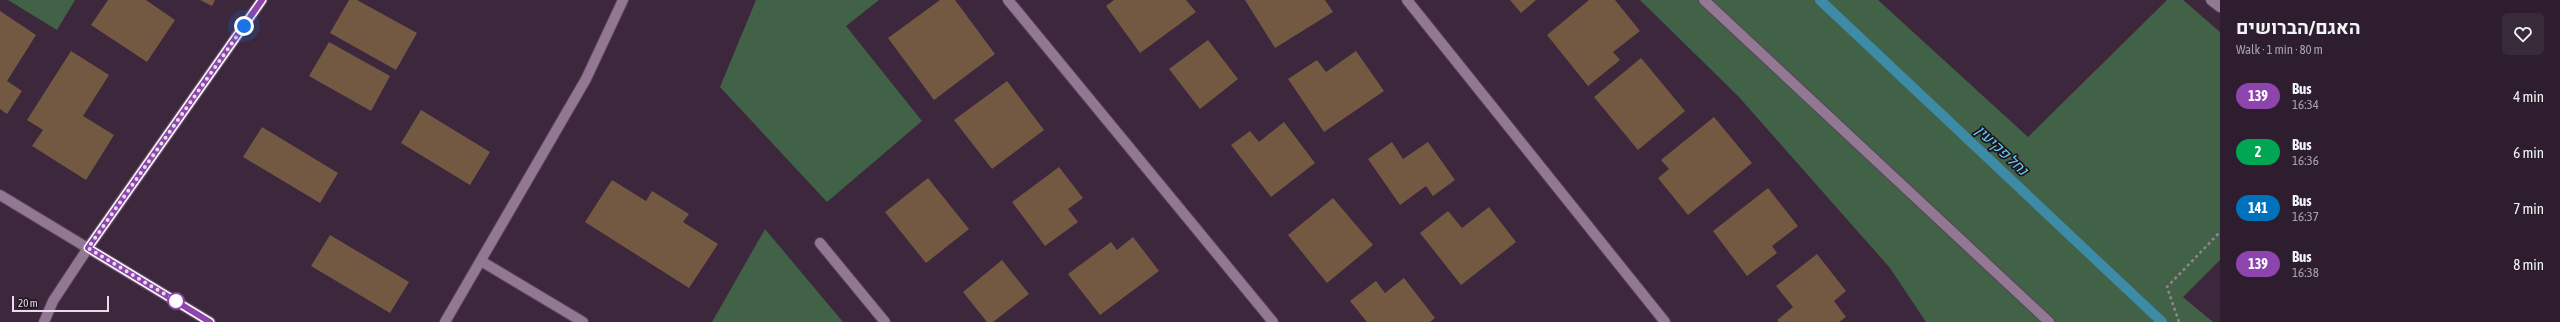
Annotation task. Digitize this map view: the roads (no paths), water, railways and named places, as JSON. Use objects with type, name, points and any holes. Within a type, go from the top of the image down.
[{"type":"street","points":[[44,322],[53,301],[88,248],[262,0]]},
{"type":"street","points":[[445,322],[586,79],[623,0]]},
{"type":"street","points":[[1008,0],[1273,322]]},
{"type":"street","points":[[1407,0],[1665,322]]},
{"type":"street","points":[[1704,0],[2049,322]]},
{"type":"street","points":[[2211,0],[2220,7]]},
{"type":"street","points":[[0,195],[210,322]]},
{"type":"street","points":[[820,243],[885,322]]},
{"type":"street","points":[[481,261],[583,322]]},
{"type":"waterway","name":"נחל פקיעין","points":[[1820,0],[2162,322]]}]
